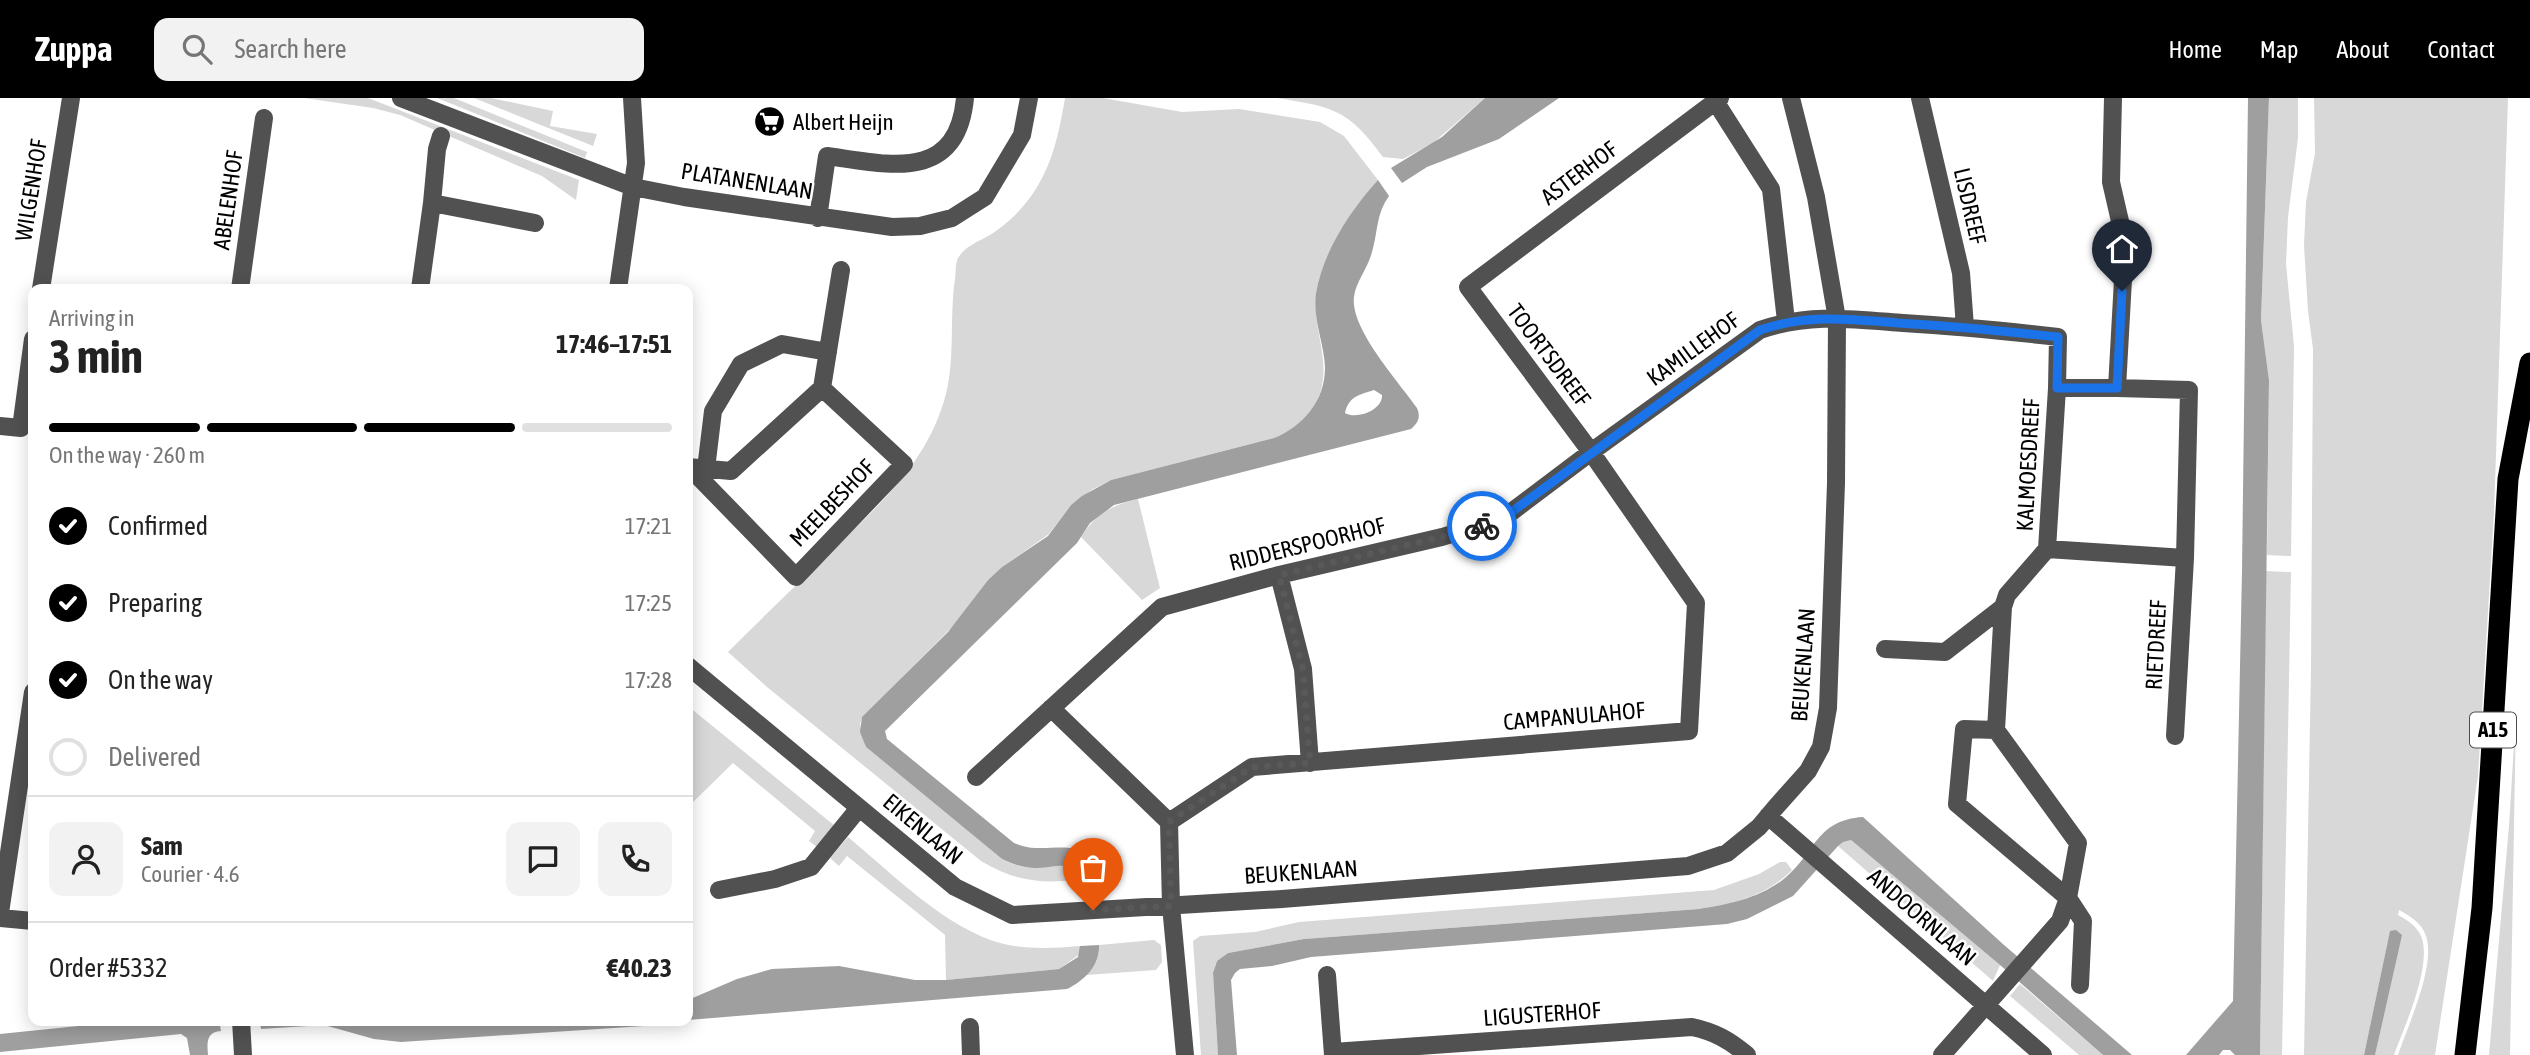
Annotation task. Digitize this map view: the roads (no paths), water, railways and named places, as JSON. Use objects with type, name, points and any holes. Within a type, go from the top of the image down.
[{"type":"highway","name":"A15","points":[[2465,1055],[2482,908],[2508,479],[2530,363]]},
{"type":"street","name":"WILGENHOF","points":[[42,284],[71,98]]},
{"type":"street","name":"PLATANENLAAN","points":[[401,98],[633,187],[818,218],[892,227],[920,226],[952,218],[985,197],[1022,135],[1029,98]]},
{"type":"street","points":[[619,284],[636,163],[632,98]]},
{"type":"street","points":[[818,218],[827,156],[901,166],[919,163],[934,155],[957,132],[963,119],[965,98]]},
{"type":"street","name":"BEUKENLAAN","points":[[1171,906],[1688,866],[1727,853],[1768,816],[1808,771],[1821,747],[1828,708],[1836,483],[1837,319],[1816,197],[1791,98]]},
{"type":"street","name":"LISDREEF","points":[[1920,98],[1961,273],[1965,327]]},
{"type":"street","points":[[1837,319],[1965,327],[2058,337],[2057,388],[2117,388],[2124,243],[2111,182],[2113,98]]},
{"type":"street","points":[[1717,100],[1771,189],[1786,321]]},
{"type":"street","name":"ASTERHOF","points":[[1468,288],[1717,100]]},
{"type":"street","name":"ABELENHOF","points":[[241,284],[264,118]]},
{"type":"street","points":[[420,284],[437,149],[441,136]]},
{"type":"street","points":[[432,203],[535,223]]},
{"type":"street","points":[[828,352],[782,344],[741,363],[713,411],[694,468],[731,471],[822,387],[828,352],[841,270]]},
{"type":"street","name":"TOORTSDREEF","points":[[1468,288],[1591,452]]},
{"type":"street","name":"KAMILLEHOF","points":[[1591,452],[1760,330],[1786,321],[1837,319]]},
{"type":"street","points":[[0,426],[21,428],[28,376]]},
{"type":"street","name":"MEELBESHOF","points":[[694,468],[796,577],[904,464],[822,387]]},
{"type":"street","name":"KALMOESDREEF","points":[[1885,649],[1945,652],[2003,607],[2007,596],[2047,549],[2057,388]]},
{"type":"street","name":"RIETDREEF","points":[[2117,388],[2189,390],[2185,558],[2175,736]]},
{"type":"street","name":"RIDDERSPOORHOF","points":[[975,777],[1162,607],[1279,575],[1442,537],[1502,519],[1591,452]]},
{"type":"street","name":"CAMPANULAHOF","points":[[1169,822],[1252,767],[1689,731],[1696,603],[1591,452]]},
{"type":"street","points":[[2047,549],[2185,558]]},
{"type":"street","points":[[1279,575],[1303,669],[1310,763]]},
{"type":"street","points":[[1942,1055],[2060,921],[2068,898],[2078,843],[1996,730],[2003,607]]},
{"type":"street","name":"EIKENLAAN","points":[[693,670],[955,887],[1012,915],[1171,906]]},
{"type":"street","points":[[1051,708],[1169,822],[1171,906],[1185,1055]]},
{"type":"street","points":[[28,726],[0,916],[28,920]]},
{"type":"street","points":[[1996,730],[1964,729],[1956,804],[2068,898],[2083,921],[2080,985]]},
{"type":"street","points":[[719,890],[811,867],[859,808]]},
{"type":"street","name":"ANDOORNLAAN","points":[[1768,816],[2043,1055]]},
{"type":"street","name":"LIGUSTERHOF","points":[[1326,975],[1333,1054],[1692,1027],[1712,1031],[1729,1039],[1747,1055]]},
{"type":"street","points":[[241,1026],[243,1055]]},
{"type":"street","points":[[970,1027],[971,1055]]},
{"type":"place","name":"Albert Heijn","points":[[770,122]]}]
